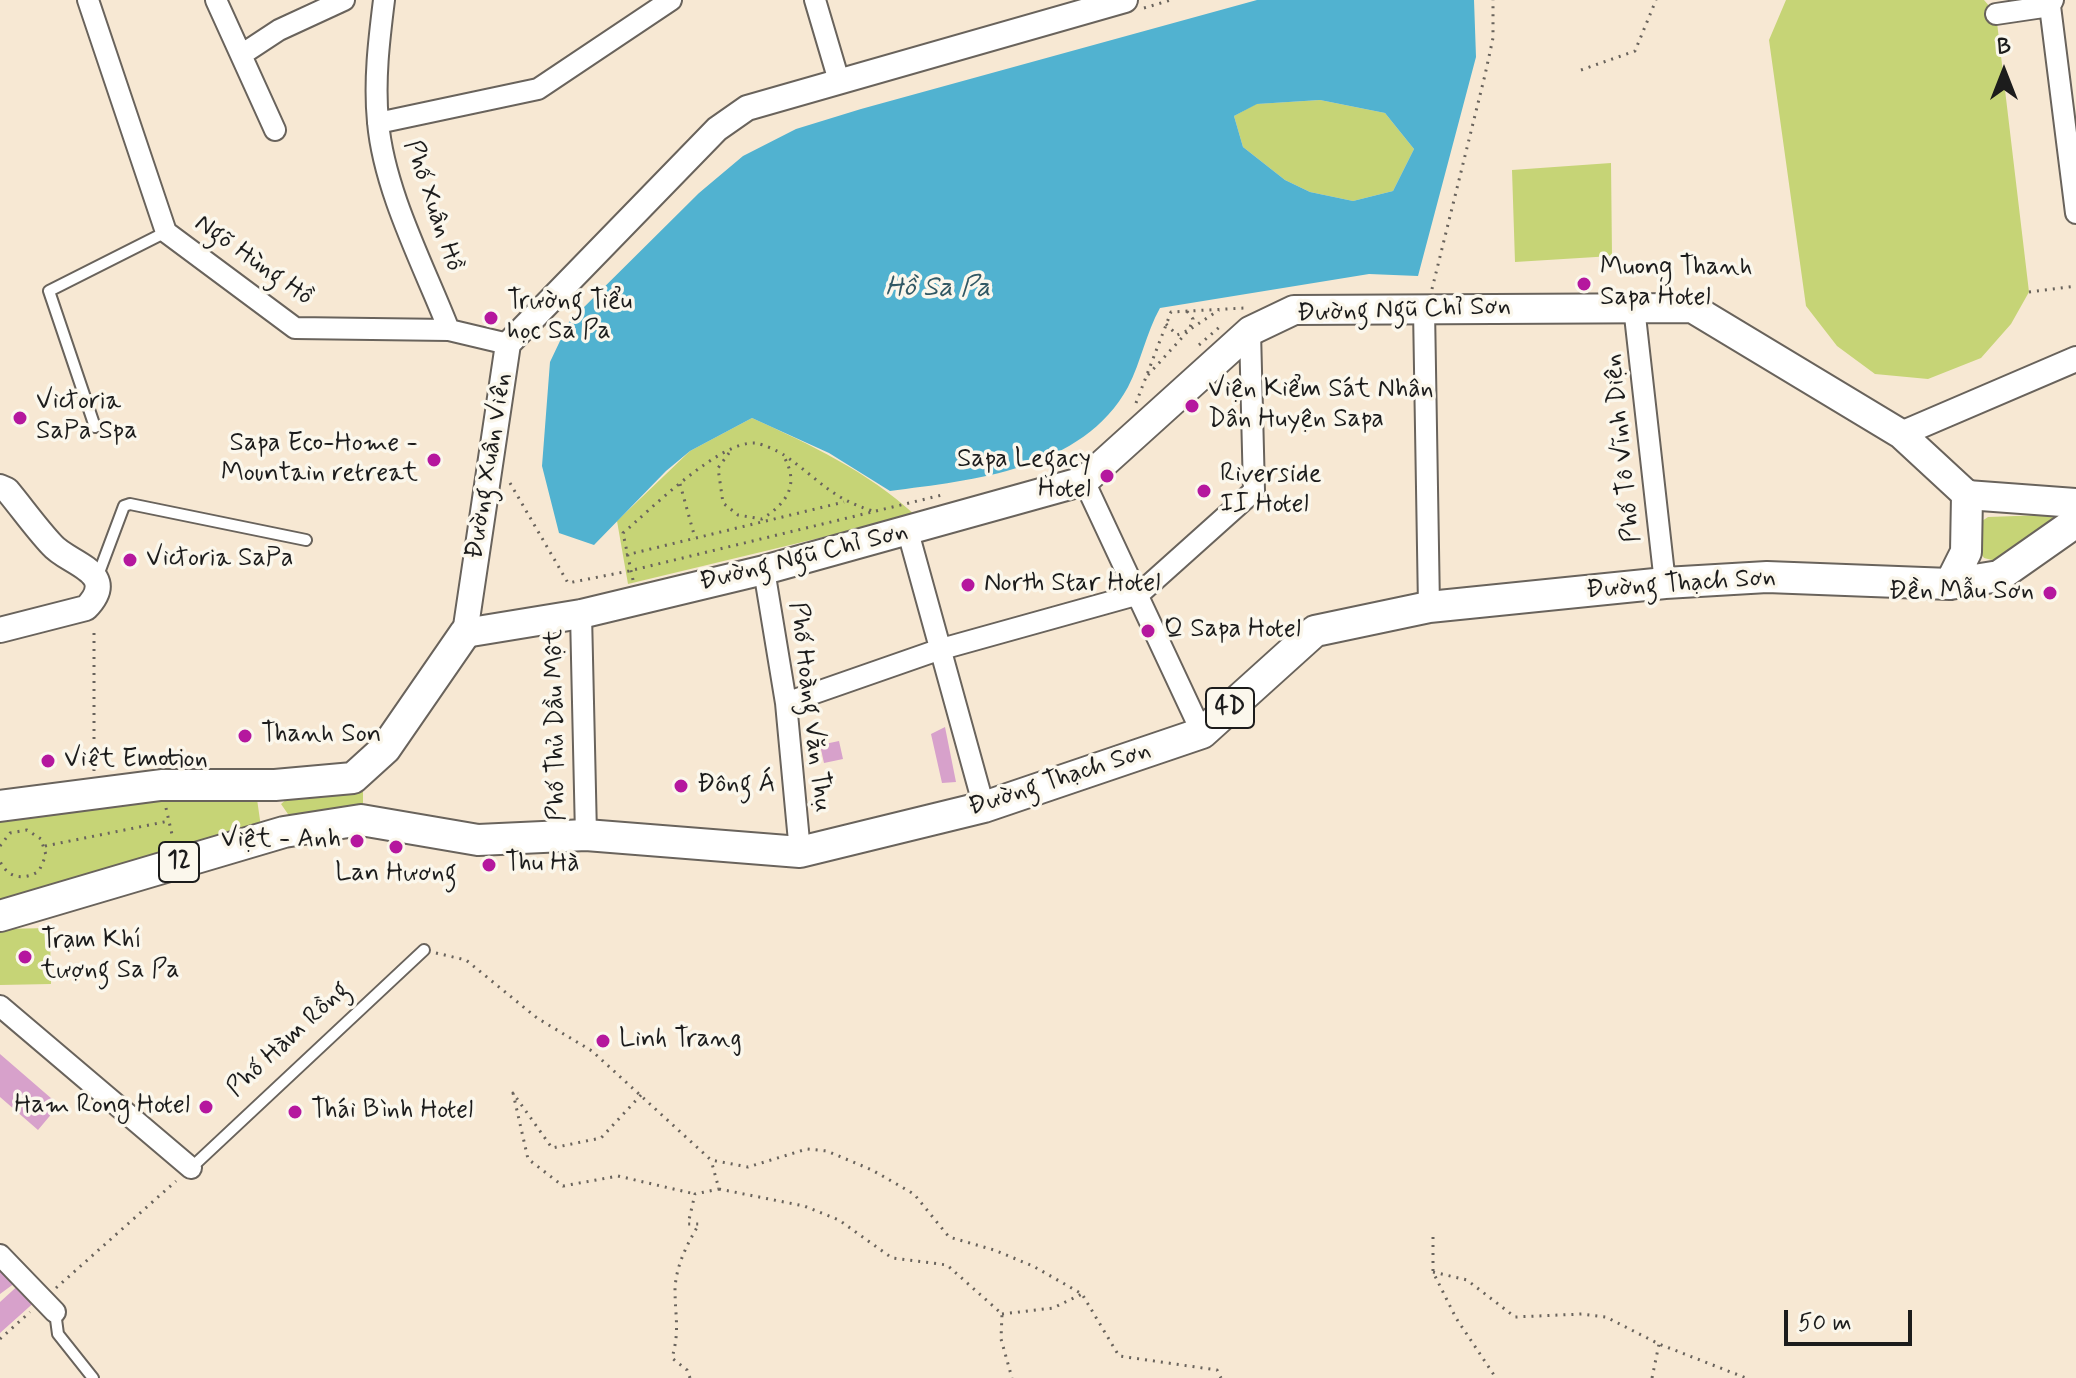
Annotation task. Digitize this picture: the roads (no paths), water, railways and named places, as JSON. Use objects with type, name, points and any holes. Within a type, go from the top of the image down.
[{"type":"main road","name":"Đường Ngũ Chỉ Sơn","points":[[465,633],[581,614],[764,570],[1084,481],[1241,321],[1294,310],[1428,300],[1692,308],[1901,434],[1967,495]]},
{"type":"main road","points":[[1950,584],[1966,552],[1967,495],[2076,503]]},
{"type":"main road","name":"Đường Thạch Sơn","points":[[0,916],[284,832],[361,820],[478,840],[586,835],[800,852],[984,807],[1202,733],[1315,631],[1429,607],[1665,583],[1767,577],[1950,584],[1999,576],[2076,522]]},
{"type":"main road","name":"Đường Xuân Viên","points":[[0,806],[161,785],[275,785],[353,778],[385,749],[465,633]]},
{"type":"main road","points":[[275,785],[269,812],[284,832]]},
{"type":"street","name":"Ngõ Hùng Hồ","points":[[88,0],[166,232],[295,328],[449,330],[508,344]]},
{"type":"street","points":[[216,0],[275,130]]},
{"type":"street","points":[[241,55],[279,30],[344,0]]},
{"type":"street","name":"Phố Xuân Hồ","points":[[384,0],[377,59],[378,123],[388,173],[449,330]]},
{"type":"street","points":[[378,123],[538,89],[671,0]]},
{"type":"street","points":[[815,0],[839,81]]},
{"type":"street","points":[[1996,14],[2052,3],[2076,213]]},
{"type":"street","name":"Đường Xuân Viên","points":[[465,633],[508,344],[717,129],[747,108],[1133,4]]},
{"type":"street","points":[[1428,300],[1429,607]]},
{"type":"street","name":"Phố Tô Vĩnh Diện","points":[[1634,307],[1665,583]]},
{"type":"street","points":[[786,703],[938,650],[1139,594],[1254,491],[1241,321]]},
{"type":"street","points":[[1901,434],[2076,359]]},
{"type":"street","points":[[1084,481],[1202,733]]},
{"type":"street","points":[[0,630],[86,608],[96,589],[84,564],[54,549],[2,486]]},
{"type":"street","points":[[908,532],[938,650],[984,807]]},
{"type":"street","name":"Phố Hoàng Văn Thụ","points":[[764,570],[786,703],[800,852]]},
{"type":"street","name":"Phố Thủ Dầu Một","points":[[581,614],[586,835]]},
{"type":"street","points":[[0,1006],[191,1168]]},
{"type":"street","points":[[0,1255],[50,1305]]},
{"type":"lane","points":[[95,427],[49,291],[166,232]]},
{"type":"lane","points":[[96,589],[124,506],[130,504],[306,540]]},
{"type":"lane","name":"Phố Hàm Rồng","points":[[191,1168],[424,950]]},
{"type":"lane","points":[[50,1305],[58,1334],[93,1378]]},
{"type":"water","name":"Hồ Sa Pa","points":[[1257,0],[1474,0],[1476,57],[1418,276],[1369,274],[1160,308],[1128,387],[1108,415],[1084,437],[1023,466],[956,482],[890,491],[829,453],[752,418],[690,451],[666,471],[594,545],[559,533],[542,466],[550,362],[569,322],[699,193],[743,156],[796,129]],"holes":[[[1320,100],[1385,113],[1414,149],[1393,191],[1353,201],[1310,192],[1285,180],[1243,147],[1234,116],[1257,104]]]},
{"type":"place","name":"Muong Thanh Sapa Hotel","points":[[1584,284]]},
{"type":"place","name":"Trường Tiểu học Sa Pa","points":[[491,318]]},
{"type":"place","name":"Viện Kiểm Sát Nhân Dân Huyện Sapa","points":[[1192,406]]},
{"type":"place","name":"Victoria SaPa Spa","points":[[20,418]]},
{"type":"place","name":"Sapa Eco-Home - Mountain retreat","points":[[434,460]]},
{"type":"place","name":"Sapa Legacy Hotel","points":[[1107,476]]},
{"type":"place","name":"Riverside II Hotel","points":[[1204,491]]},
{"type":"place","name":"Victoria SaPa","points":[[130,560]]},
{"type":"place","name":"North Star Hotel","points":[[968,585]]},
{"type":"place","name":"Đền Mẫu Sơn","points":[[2050,593]]},
{"type":"place","name":"Q Sapa Hotel","points":[[1148,631]]},
{"type":"place","name":"Thanh Son","points":[[245,736]]},
{"type":"place","name":"Viêt Emotion","points":[[48,761]]},
{"type":"place","name":"Đông Á","points":[[681,786]]},
{"type":"place","name":"Việt - Anh","points":[[357,841]]},
{"type":"place","name":"Lan Hương","points":[[396,847]]},
{"type":"place","name":"Thu Hà","points":[[489,865]]},
{"type":"place","name":"Trạm Khí tượng Sa Pa","points":[[25,957]]},
{"type":"place","name":"Linh Trang","points":[[603,1041]]},
{"type":"place","name":"Ham Rong Hotel","points":[[206,1107]]},
{"type":"place","name":"Thái Bình Hotel","points":[[295,1112]]}]
